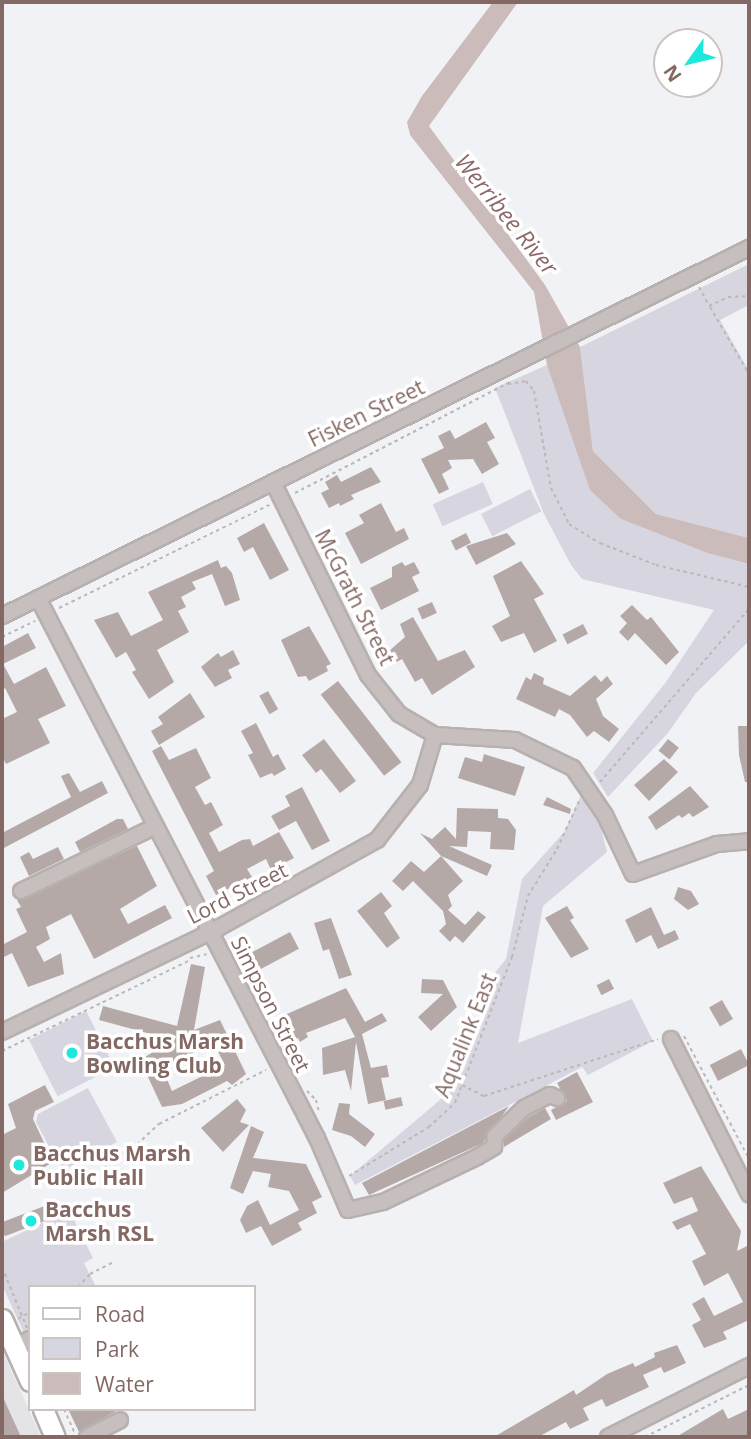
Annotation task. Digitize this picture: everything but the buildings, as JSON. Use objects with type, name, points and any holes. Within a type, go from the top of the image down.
[{"type":"main road","points":[[2,1319],[22,1343],[28,1372]]},
{"type":"main road","points":[[44,1411],[55,1437]]},
{"type":"street","name":"Fisken Street","points":[[2,616],[749,248]]},
{"type":"street","name":"McGrath Street","points":[[273,481],[369,675],[399,715],[435,735],[491,735],[515,740],[573,768],[590,789],[633,874],[717,844],[749,841]]},
{"type":"street","name":"Simpson Street","points":[[38,598],[278,1063],[348,1210],[383,1202],[477,1157],[494,1147],[495,1136],[524,1108],[550,1095],[557,1098]]},
{"type":"street","name":"Lord Street","points":[[2,1032],[211,932],[377,840],[420,785],[435,735]]},
{"type":"street","points":[[21,891],[154,827]]},
{"type":"street","points":[[671,1039],[749,1194]]},
{"type":"street","points":[[608,1437],[749,1366]]},
{"type":"street","points":[[87,1437],[120,1420]]},
{"type":"path","points":[[698,285],[749,374]]},
{"type":"path","points":[[709,306],[728,297],[749,296]]},
{"type":"path","points":[[508,384],[526,381],[534,391],[551,488],[569,524],[600,542],[656,565],[749,587]]},
{"type":"path","name":"Aqualink East","points":[[345,1178],[444,1117],[461,1085],[512,957],[528,896],[557,849],[581,797],[610,774],[615,759],[695,676],[749,609]]},
{"type":"path","points":[[2,1051],[191,960]]},
{"type":"path","points":[[461,1085],[484,1096],[652,1038],[671,1039],[687,1035],[749,1159]]},
{"type":"path","points":[[109,1176],[104,1162],[132,1149],[159,1124],[278,1063]]},
{"type":"path","points":[[304,1088],[316,1100],[318,1120]]},
{"type":"path","points":[[80,1285],[90,1274],[115,1261]]},
{"type":"path","points":[[2,1270],[28,1328]]},
{"type":"path","points":[[645,1437],[749,1385]]},
{"type":"path","points":[[65,1411],[76,1437]]},
{"type":"shaded area","points":[[2,1350],[41,1437],[2,1437]]},
{"type":"green space","points":[[749,264],[749,305],[720,320],[749,371],[749,538],[656,514],[593,451],[580,347]]},
{"type":"green space","points":[[547,365],[621,519],[707,553],[749,564],[749,641],[696,693],[668,733],[608,797],[593,773],[666,682],[714,610],[582,579],[571,565],[544,514],[495,388]]},
{"type":"green space","points":[[483,482],[493,504],[443,526],[433,504]]},
{"type":"green space","points":[[530,489],[541,511],[492,536],[481,514]]},
{"type":"green space","points":[[581,795],[600,825],[607,852],[543,906],[518,1043],[632,999],[653,1041],[588,1075],[582,1067],[355,1185],[350,1176],[447,1094],[468,1029],[484,1013],[482,989],[506,959],[522,879],[565,831]]},
{"type":"green space","name":"Bacchus Marsh Bowling Club","points":[[86,1011],[115,1067],[58,1096],[29,1040]]},
{"type":"green space","points":[[88,1088],[117,1142],[62,1171],[36,1122],[38,1114]]},
{"type":"green space","points":[[69,1210],[93,1258],[84,1263],[95,1285],[28,1285],[28,1331],[24,1333],[2,1285],[2,1242]]},
{"type":"water","points":[[493,2],[518,2],[429,126],[545,285],[580,347],[593,451],[656,514],[749,538],[749,564],[707,553],[621,519],[590,490],[547,365],[534,292],[410,135],[407,122],[422,96]]},
{"type":"place","name":"Bacchus Marsh Bowling Club","points":[[72,1053]]},
{"type":"place","name":"Bacchus Marsh Public Hall","points":[[19,1165]]},
{"type":"place","name":"Bacchus Marsh RSL","points":[[31,1221]]},
{"type":"water label","name":"Werribee River","points":[[507,214]]}]
